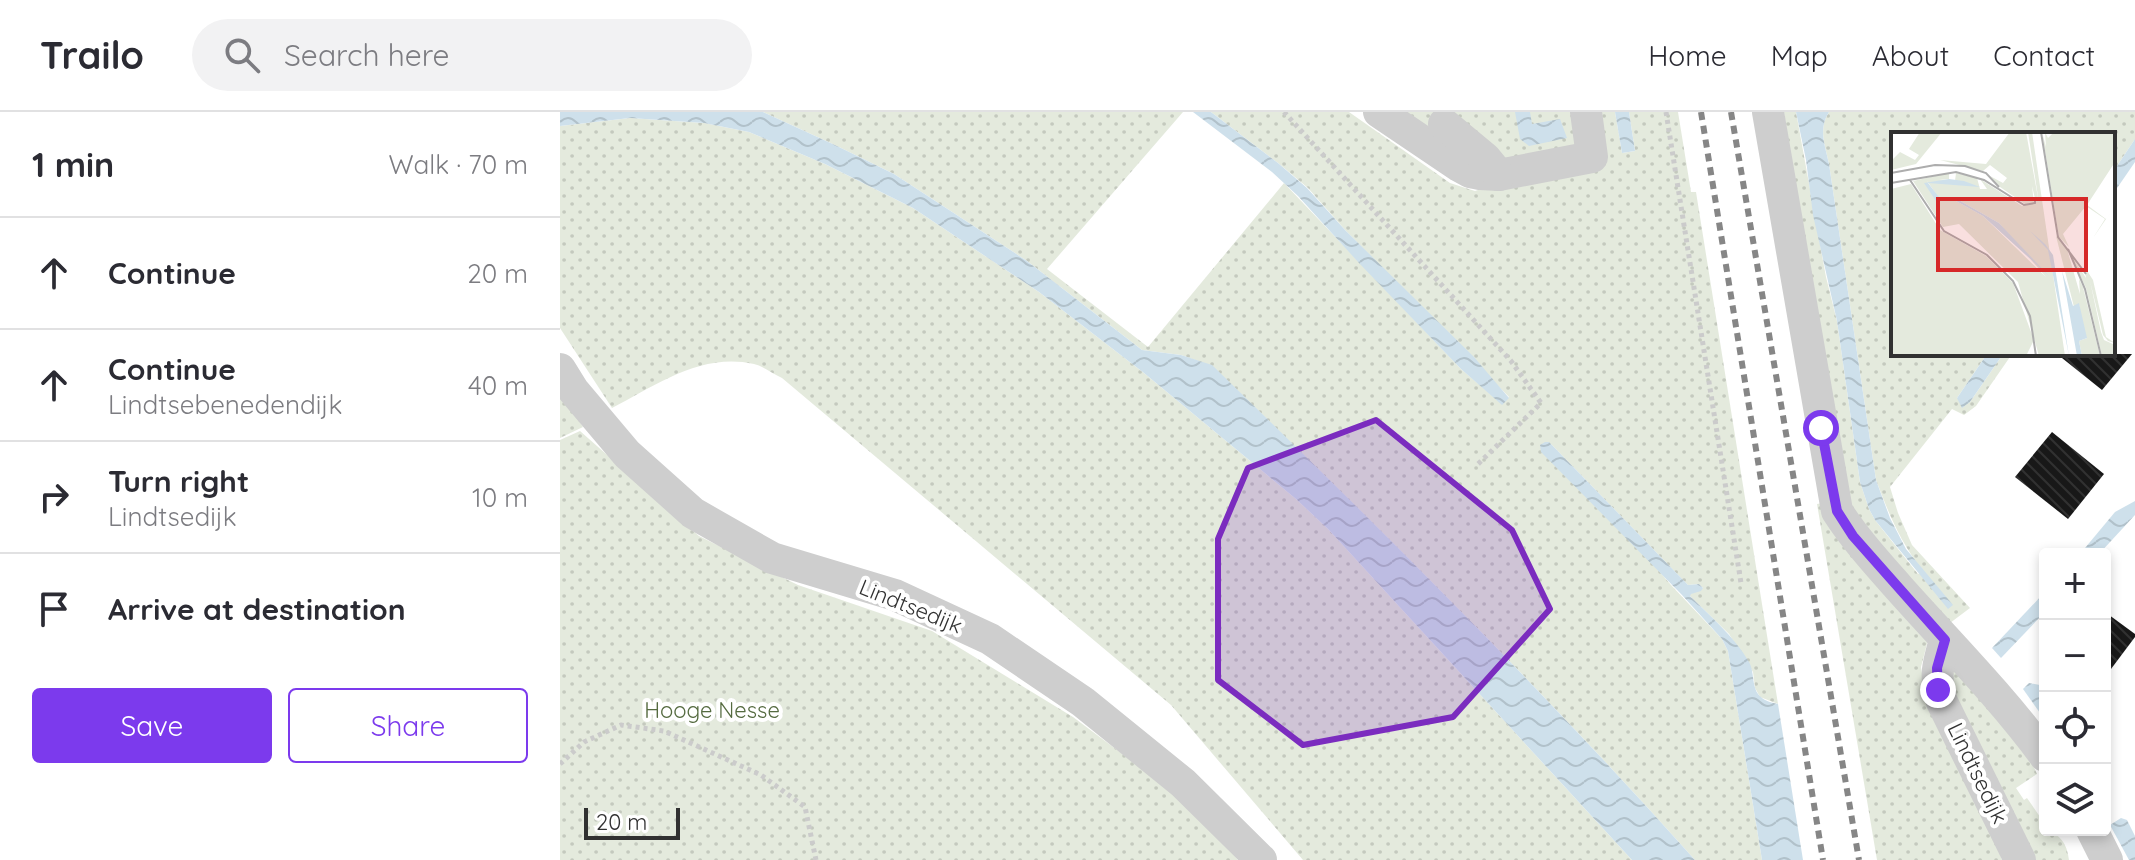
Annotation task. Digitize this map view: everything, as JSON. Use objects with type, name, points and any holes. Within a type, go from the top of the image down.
[{"type":"street","points":[[1379,112],[1470,172],[1499,175],[1592,157],[1586,112]]},
{"type":"street","points":[[1768,112],[1837,511],[1853,536],[2005,705],[2039,748]]},
{"type":"street","points":[[1444,124],[1485,158],[1499,175]]},
{"type":"street","name":"Lindtsedijk","points":[[560,369],[573,390],[627,454],[693,513],[772,558],[895,595],[990,639],[1083,702],[1183,783],[1261,860]]},
{"type":"street","name":"Lindtsedijk","points":[[1945,640],[1936,678],[1942,702],[2020,860]]},
{"type":"street","points":[[2095,836],[2107,860]]},
{"type":"path","points":[[1284,112],[1511,361],[1541,403],[1477,465]]},
{"type":"path","points":[[1666,112],[1741,583]]},
{"type":"path","points":[[560,764],[584,742],[621,725],[664,731],[761,775],[805,807],[816,860]]},
{"type":"highlighted area","points":[[1376,420],[1512,530],[1550,609],[1453,717],[1303,745],[1218,680],[1218,539],[1248,468]]},
{"type":"green space","points":[[763,112],[1183,112],[1047,269],[1148,347],[1284,183],[1461,369],[1502,404],[1509,397],[1346,231],[1308,188],[1211,112],[1349,112],[1450,183],[1475,191],[1499,183],[1601,163],[1595,112],[1615,112],[1622,153],[1635,151],[1629,112],[1678,112],[1691,192],[1696,192],[1778,704],[1760,697],[1753,672],[1729,634],[1690,596],[1703,588],[1699,584],[1688,585],[1549,442],[1671,585],[1722,639],[1728,651],[1762,860],[1695,860],[1458,608],[1212,366],[1181,355],[1142,350],[1027,261],[894,174]]},
{"type":"green space","points":[[1390,112],[1579,112],[1582,144],[1482,163]]},
{"type":"green space","points":[[1784,112],[1796,112],[1837,321],[1860,482],[1875,520],[1918,574],[1923,571],[1901,538],[1876,480],[1823,137],[1826,118],[1829,112],[2135,112],[2135,139],[2115,169],[2115,132],[1891,132],[1891,356],[1986,356],[1957,398],[1970,402],[2002,356],[2011,356],[1976,406],[1964,415],[1952,409],[1890,487],[1912,545],[1970,608],[1950,623],[1843,509]]},
{"type":"green space","points":[[630,118],[704,123],[749,132],[825,164],[913,208],[1039,292],[1144,373],[1328,529],[1632,860],[1303,860],[1171,705],[782,378],[754,364],[716,363],[680,373],[612,408],[560,328],[560,126]]},
{"type":"green space","points":[[560,392],[583,427],[560,438]]},
{"type":"green space","name":"Hooge Nesse","points":[[580,431],[699,536],[798,585],[932,631],[1073,717],[1192,806],[1238,860],[560,860],[560,440]]},
{"type":"green space","points":[[1823,503],[1928,640],[1921,667],[1924,686],[1993,833],[2002,860],[1877,860],[1817,504]]},
{"type":"green space","points":[[1953,669],[2024,746],[2037,774],[2016,788],[2039,815],[2039,836],[2057,836],[2067,849],[2069,860],[2029,860],[1952,700]]},
{"type":"water","points":[[560,112],[763,112],[894,174],[1027,261],[1142,350],[1181,355],[1212,365],[1458,608],[1695,860],[1632,860],[1328,529],[1296,499],[1144,373],[1039,292],[913,208],[825,164],[749,132],[704,123],[630,118],[560,126]]},
{"type":"water","points":[[1193,112],[1211,112],[1307,188],[1346,231],[1474,357],[1509,398],[1502,405],[1461,369],[1298,196],[1272,172]]},
{"type":"water","points":[[1515,112],[1530,112],[1532,124],[1560,119],[1567,138],[1529,146],[1520,139]]},
{"type":"water","points":[[1615,112],[1629,112],[1635,151],[1622,153]]},
{"type":"water","points":[[1796,112],[1829,112],[1823,137],[1876,480],[1906,549],[1953,605],[1948,609],[1875,520],[1860,482],[1837,321],[1813,215]]},
{"type":"water","points":[[2135,139],[2135,162],[2115,191],[2115,169]]},
{"type":"water","points":[[1986,356],[2002,356],[1970,402],[1962,408],[1957,398]]},
{"type":"water","points":[[1549,442],[1688,585],[1699,584],[1703,588],[1690,596],[1743,653],[1751,666],[1758,694],[1778,704],[1803,860],[1762,860],[1728,651],[1722,639],[1541,452],[1540,445]]},
{"type":"water","points":[[2135,501],[2135,515],[2105,548],[2085,548],[2115,512]]},
{"type":"water","points":[[2039,598],[2039,618],[2001,658],[1992,648]]},
{"type":"water","points":[[2029,683],[2039,685],[2039,712],[2023,689]]},
{"type":"water","points":[[2121,818],[2127,820],[2135,836],[2135,860],[2129,860],[2111,824]]},
{"type":"building","points":[[2132,354],[2102,390],[2060,356]]},
{"type":"building","points":[[2052,432],[2104,474],[2068,519],[2015,477]]},
{"type":"building","points":[[2111,616],[2135,637],[2111,669]]},
{"type":"railway","points":[[1701,112],[1823,860]]},
{"type":"railway","points":[[1731,112],[1859,860]]},
{"type":"route","points":[[1821,428],[1837,511],[1853,536],[1945,640],[1937,668],[1938,690]]}]
